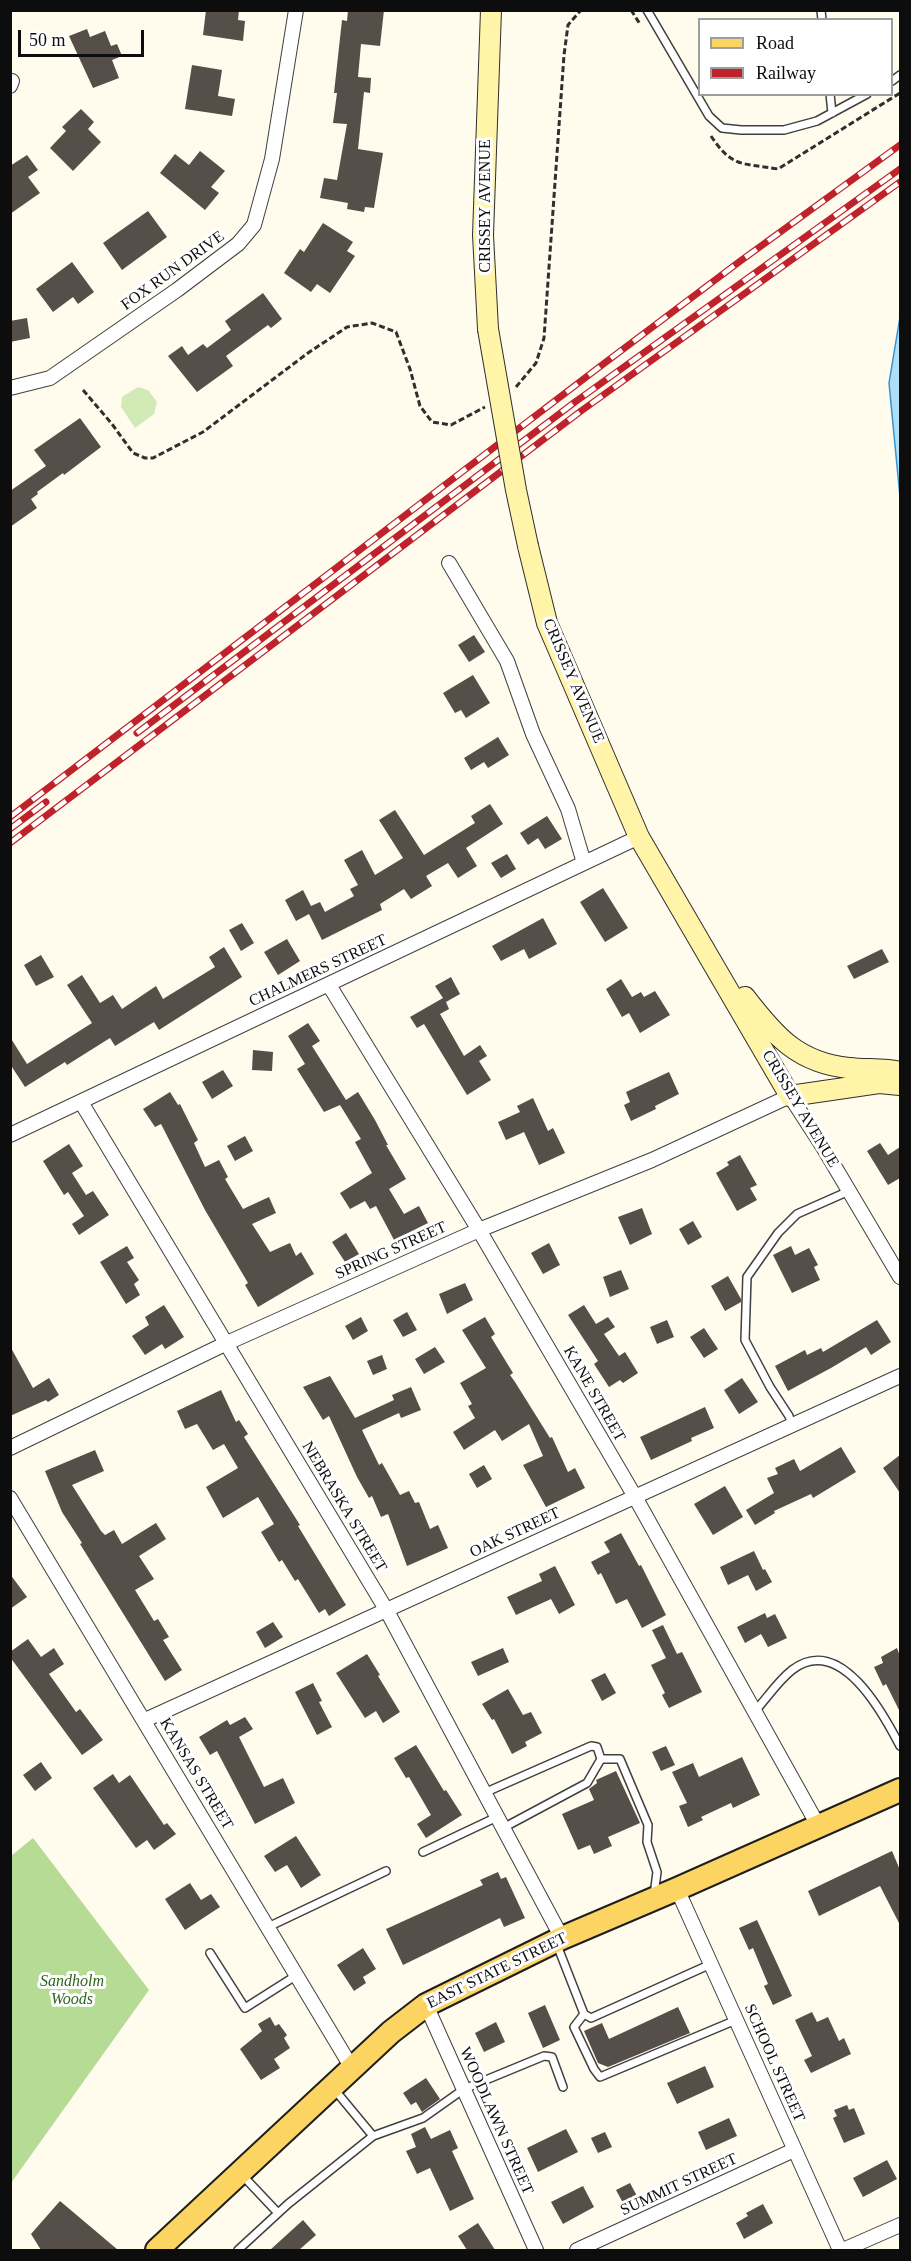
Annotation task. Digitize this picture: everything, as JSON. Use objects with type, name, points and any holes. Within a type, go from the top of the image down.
[{"type":"main road","name":"CRISSEY AVENUE","points":[[491,10],[483,235],[488,329],[516,490],[547,623],[639,837],[790,1096]]},
{"type":"main road","points":[[695,932],[761,1018],[786,1045],[809,1059],[831,1066],[900,1072]]},
{"type":"main road","points":[[790,1096],[879,1083],[900,1085]]},
{"type":"main road","name":"EAST STATE STREET","points":[[157,2250],[391,2032],[426,2005],[558,1939],[900,1790]]},
{"type":"street","name":"FOX RUN DRIVE","points":[[10,388],[50,378],[177,290],[238,244],[254,225],[272,159],[296,10]]},
{"type":"street","points":[[449,563],[507,661],[533,734],[568,809],[584,863]]},
{"type":"street","name":"CHALMERS STREET","points":[[10,1135],[639,837]]},
{"type":"street","name":"KANE STREET","points":[[329,985],[479,1230],[634,1495],[819,1827]]},
{"type":"street","name":"CRISSEY AVENUE","points":[[790,1096],[900,1277]]},
{"type":"street","name":"SPRING STREET","points":[[10,1448],[227,1343],[479,1230],[652,1160],[790,1096]]},
{"type":"street","name":"NEBRASKA STREET","points":[[81,1102],[387,1611],[500,1823],[558,1939]]},
{"type":"street","name":"OAK STREET","points":[[145,1720],[387,1611],[634,1495],[900,1376]]},
{"type":"street","name":"KANSAS STREET","points":[[10,1498],[352,2068]]},
{"type":"street","name":"SCHOOL STREET","points":[[677,1889],[794,2150],[842,2250]]},
{"type":"street","name":"WOODLAWN STREET","points":[[426,2005],[536,2250]]},
{"type":"street","name":"SUMMIT STREET","points":[[577,2250],[794,2150]]},
{"type":"street","points":[[842,2250],[900,2225]]},
{"type":"lane","points":[[646,10],[709,117],[722,128],[784,130],[810,124],[863,96]]},
{"type":"lane","points":[[830,96],[832,113]]},
{"type":"lane","points":[[792,1425],[745,1340],[747,1277],[778,1233],[797,1214],[849,1191]]},
{"type":"lane","points":[[755,1712],[793,1669],[809,1662],[827,1661],[846,1671],[869,1692],[889,1723],[900,1746]]},
{"type":"lane","points":[[423,1852],[500,1823],[587,1783],[601,1759],[597,1747],[591,1746],[484,1793]]},
{"type":"lane","points":[[601,1759],[620,1759],[648,1825],[647,1842],[657,1872],[653,1899]]},
{"type":"lane","points":[[268,1927],[386,1871]]},
{"type":"lane","points":[[558,1939],[584,2014],[591,2018],[711,1964]]},
{"type":"lane","points":[[210,1953],[245,2008],[297,1975]]},
{"type":"lane","points":[[584,2014],[574,2027],[600,2077],[736,2020]]},
{"type":"lane","points":[[238,2250],[278,2213],[373,2136],[423,2118],[464,2090],[544,2056],[552,2057],[563,2087]]},
{"type":"lane","points":[[332,2087],[373,2136]]},
{"type":"lane","points":[[240,2173],[278,2213]]},
{"type":"path","points":[[509,392],[536,363],[544,338],[564,55],[568,25],[581,10]]},
{"type":"path","points":[[631,10],[644,30]]},
{"type":"path","points":[[707,129],[720,149],[734,162],[778,169],[900,93]]},
{"type":"path","points":[[83,390],[133,453],[145,458],[153,458],[203,432],[308,353],[347,327],[372,323],[396,332],[410,369],[420,406],[432,422],[451,425],[493,402]]},
{"type":"green space","points":[[138,387],[148,390],[157,402],[154,414],[135,428],[121,407],[122,397]]},
{"type":"green space","name":"Sandholm Woods","points":[[33,1838],[149,1990],[11,2183],[11,1856]]},
{"type":"water","points":[[900,317],[900,497],[889,383]]},
{"type":"building","points":[[206,10],[239,10],[238,20],[245,21],[243,41],[203,35]]},
{"type":"building","points":[[348,10],[384,10],[380,46],[361,44],[358,77],[371,78],[370,93],[364,92],[358,149],[383,153],[374,208],[365,207],[364,212],[347,209],[348,203],[320,198],[324,178],[337,180],[347,124],[333,123],[342,20],[347,21]]},
{"type":"building","points":[[87,29],[90,37],[105,31],[111,46],[117,44],[122,56],[112,60],[119,78],[93,88],[69,36]]},
{"type":"building","points":[[192,65],[222,70],[218,96],[235,99],[232,116],[185,109]]},
{"type":"building","points":[[81,109],[94,122],[88,129],[101,142],[73,171],[50,148],[66,131],[62,127]]},
{"type":"building","points":[[200,151],[225,171],[211,187],[219,193],[205,210],[160,173],[175,154],[189,165]]},
{"type":"building","points":[[27,155],[38,170],[28,177],[40,193],[10,214],[10,166]]},
{"type":"building","points":[[148,211],[167,237],[122,270],[103,243]]},
{"type":"building","points":[[323,223],[353,242],[347,251],[355,256],[330,293],[317,284],[311,292],[284,273],[300,249],[304,252]]},
{"type":"building","points":[[72,262],[94,292],[78,304],[73,297],[53,312],[36,289]]},
{"type":"building","points":[[263,293],[282,319],[271,328],[268,325],[226,356],[233,366],[197,392],[168,356],[182,346],[188,355],[203,344],[207,348],[231,330],[225,321]]},
{"type":"building","points":[[27,318],[30,338],[10,342],[10,321]]},
{"type":"building","points":[[80,418],[101,447],[37,492],[38,494],[31,499],[37,508],[10,527],[10,491],[46,466],[34,450]]},
{"type":"building","points":[[474,635],[485,652],[469,662],[458,645]]},
{"type":"building","points":[[473,675],[490,703],[466,718],[461,710],[455,713],[443,693]]},
{"type":"building","points":[[498,737],[509,755],[488,768],[484,762],[471,770],[464,758]]},
{"type":"building","points":[[490,804],[503,824],[466,848],[477,866],[458,878],[448,863],[426,876],[432,886],[411,899],[404,889],[380,904],[382,910],[322,940],[309,914],[296,921],[285,900],[303,890],[311,906],[320,902],[325,912],[354,896],[350,889],[358,885],[344,860],[362,850],[375,875],[403,858],[379,820],[395,810],[424,855],[475,823],[471,816]]},
{"type":"building","points":[[547,816],[562,839],[545,849],[538,838],[528,845],[520,833]]},
{"type":"building","points":[[507,854],[516,869],[501,878],[491,863]]},
{"type":"building","points":[[603,888],[628,928],[605,942],[580,902]]},
{"type":"building","points":[[543,918],[557,944],[529,959],[524,949],[501,961],[492,946]]},
{"type":"building","points":[[242,923],[254,943],[241,951],[229,930]]},
{"type":"building","points":[[287,939],[300,961],[278,975],[264,952]]},
{"type":"building","points":[[224,947],[242,977],[159,1030],[154,1022],[115,1046],[110,1038],[67,1065],[65,1062],[25,1087],[10,1064],[10,1037],[27,1064],[92,1023],[67,985],[82,975],[100,1003],[113,995],[122,1009],[156,986],[163,999],[215,967],[209,957]]},
{"type":"building","points":[[882,949],[889,962],[854,979],[847,966]]},
{"type":"building","points":[[41,955],[54,977],[36,986],[24,965]]},
{"type":"building","points":[[451,977],[460,994],[446,1002],[449,1009],[440,1014],[464,1056],[480,1045],[487,1056],[479,1061],[491,1080],[467,1095],[424,1024],[417,1028],[410,1017],[443,998],[435,986]]},
{"type":"building","points":[[621,979],[632,997],[641,992],[644,997],[655,991],[670,1015],[640,1033],[629,1013],[622,1017],[606,989]]},
{"type":"building","points":[[308,1023],[320,1041],[312,1046],[346,1100],[358,1092],[406,1179],[389,1189],[404,1214],[419,1206],[428,1223],[394,1240],[376,1206],[370,1209],[365,1201],[350,1209],[340,1193],[372,1173],[355,1142],[361,1139],[340,1105],[324,1112],[297,1069],[305,1064],[288,1036]]},
{"type":"building","points":[[253,1050],[273,1052],[272,1071],[252,1070]]},
{"type":"building","points":[[223,1070],[233,1086],[212,1099],[202,1082]]},
{"type":"building","points":[[669,1072],[679,1094],[631,1121],[624,1105],[630,1102],[626,1092]]},
{"type":"building","points":[[170,1092],[178,1105],[180,1104],[198,1140],[194,1143],[205,1167],[219,1160],[228,1177],[225,1179],[243,1209],[269,1197],[276,1213],[252,1224],[270,1252],[290,1243],[296,1256],[301,1252],[314,1274],[258,1307],[245,1285],[248,1283],[205,1210],[161,1124],[155,1127],[143,1109]]},
{"type":"building","points":[[533,1098],[548,1131],[553,1128],[565,1153],[539,1165],[524,1132],[506,1140],[498,1122],[520,1112],[517,1106]]},
{"type":"building","points":[[245,1136],[253,1151],[235,1161],[227,1146]]},
{"type":"building","points":[[880,1143],[888,1155],[900,1147],[900,1178],[888,1185],[867,1151]]},
{"type":"building","points":[[69,1144],[83,1166],[72,1173],[86,1195],[93,1191],[109,1215],[79,1235],[72,1224],[84,1216],[68,1192],[64,1195],[43,1161]]},
{"type":"building","points":[[740,1155],[757,1185],[750,1188],[757,1200],[737,1211],[716,1173],[729,1165],[727,1162]]},
{"type":"building","points":[[642,1208],[652,1234],[630,1245],[618,1217]]},
{"type":"building","points":[[693,1221],[702,1237],[688,1245],[679,1229]]},
{"type":"building","points":[[346,1233],[359,1254],[345,1262],[332,1242]]},
{"type":"building","points":[[549,1243],[560,1265],[543,1274],[531,1253]]},
{"type":"building","points":[[127,1246],[134,1258],[127,1262],[139,1280],[134,1284],[140,1295],[126,1304],[100,1262]]},
{"type":"building","points":[[791,1246],[795,1255],[809,1248],[818,1265],[814,1267],[820,1280],[792,1293],[773,1255]]},
{"type":"building","points":[[621,1270],[629,1289],[610,1297],[603,1277]]},
{"type":"building","points":[[728,1276],[741,1302],[725,1311],[711,1286]]},
{"type":"building","points":[[465,1283],[473,1300],[447,1314],[439,1294]]},
{"type":"building","points":[[164,1305],[184,1337],[165,1349],[162,1344],[145,1355],[132,1336],[149,1325],[145,1317]]},
{"type":"building","points":[[584,1305],[596,1324],[608,1317],[615,1327],[604,1334],[619,1356],[625,1352],[638,1373],[623,1383],[620,1380],[609,1387],[594,1364],[598,1361],[568,1315]]},
{"type":"building","points":[[407,1312],[417,1330],[403,1337],[393,1320]]},
{"type":"building","points":[[361,1317],[368,1331],[353,1340],[345,1326]]},
{"type":"building","points":[[485,1317],[495,1334],[491,1337],[513,1373],[510,1375],[550,1438],[552,1437],[568,1472],[575,1468],[585,1488],[546,1507],[523,1465],[543,1456],[529,1424],[502,1441],[495,1430],[464,1450],[453,1432],[475,1418],[468,1406],[472,1404],[460,1383],[486,1368],[462,1330]]},
{"type":"building","points":[[667,1320],[674,1337],[657,1344],[650,1327]]},
{"type":"building","points":[[877,1320],[891,1342],[871,1355],[866,1347],[788,1391],[775,1366],[805,1350],[807,1355],[821,1348],[823,1352]]},
{"type":"building","points":[[704,1328],[718,1349],[704,1358],[690,1337]]},
{"type":"building","points":[[10,1346],[33,1388],[49,1378],[59,1395],[48,1402],[46,1400],[10,1416]]},
{"type":"building","points":[[435,1347],[445,1362],[424,1374],[415,1359]]},
{"type":"building","points":[[382,1355],[387,1369],[373,1375],[367,1361]]},
{"type":"building","points":[[330,1376],[355,1418],[394,1400],[392,1395],[411,1387],[421,1410],[401,1418],[399,1413],[362,1430],[379,1465],[382,1463],[400,1495],[409,1491],[415,1503],[419,1502],[430,1529],[438,1525],[448,1548],[407,1566],[388,1514],[381,1517],[372,1496],[369,1498],[357,1477],[329,1416],[323,1420],[303,1387]]},
{"type":"building","points":[[742,1378],[758,1402],[739,1414],[724,1390]]},
{"type":"building","points":[[221,1390],[236,1422],[239,1420],[248,1434],[244,1437],[300,1525],[298,1526],[346,1605],[329,1616],[325,1609],[319,1613],[298,1579],[295,1581],[282,1560],[279,1562],[261,1532],[274,1524],[258,1497],[223,1518],[206,1487],[238,1468],[224,1444],[213,1450],[197,1424],[185,1429],[177,1411]]},
{"type":"building","points":[[705,1407],[714,1428],[651,1460],[640,1437]]},
{"type":"building","points":[[841,1447],[856,1472],[813,1498],[811,1494],[774,1511],[775,1513],[755,1525],[746,1510],[774,1493],[767,1478],[778,1474],[775,1468],[794,1459],[800,1471]]},
{"type":"building","points":[[95,1450],[104,1471],[72,1485],[101,1531],[105,1535],[114,1530],[122,1544],[156,1523],[166,1539],[139,1556],[154,1579],[135,1590],[154,1621],[158,1619],[169,1637],[163,1640],[182,1670],[165,1681],[80,1544],[82,1543],[62,1512],[45,1471]]},
{"type":"building","points":[[900,1455],[900,1493],[883,1468]]},
{"type":"building","points":[[484,1465],[492,1479],[477,1488],[469,1474]]},
{"type":"building","points":[[725,1486],[743,1517],[713,1535],[694,1504]]},
{"type":"building","points":[[621,1533],[639,1566],[641,1565],[666,1615],[642,1628],[627,1599],[616,1604],[601,1573],[598,1575],[591,1562],[610,1552],[604,1542]]},
{"type":"building","points":[[754,1551],[772,1582],[756,1591],[748,1575],[728,1585],[720,1567]]},
{"type":"building","points":[[555,1566],[575,1605],[559,1614],[551,1599],[516,1615],[507,1597],[542,1581],[539,1574]]},
{"type":"building","points":[[10,1574],[27,1597],[10,1609]]},
{"type":"building","points":[[765,1613],[767,1618],[775,1614],[787,1638],[768,1647],[761,1634],[745,1643],[737,1627]]},
{"type":"building","points":[[273,1622],[283,1637],[265,1648],[256,1632]]},
{"type":"building","points":[[663,1625],[677,1654],[682,1652],[702,1692],[669,1708],[662,1695],[665,1693],[651,1665],[666,1658],[652,1630]]},
{"type":"building","points":[[28,1639],[41,1657],[54,1648],[64,1664],[49,1674],[76,1712],[80,1709],[103,1740],[82,1755],[10,1657],[10,1652]]},
{"type":"building","points":[[503,1648],[509,1662],[478,1676],[471,1662]]},
{"type":"building","points":[[897,1648],[900,1656],[900,1712],[886,1684],[883,1686],[874,1667],[883,1663],[881,1657]]},
{"type":"building","points":[[367,1654],[400,1712],[383,1723],[376,1711],[365,1718],[336,1673]]},
{"type":"building","points":[[605,1673],[616,1693],[602,1701],[591,1680]]},
{"type":"building","points":[[313,1683],[322,1701],[319,1702],[332,1727],[317,1735],[295,1692]]},
{"type":"building","points":[[508,1689],[523,1715],[531,1712],[542,1733],[525,1742],[527,1746],[512,1754],[494,1719],[492,1720],[482,1704]]},
{"type":"building","points":[[245,1717],[253,1729],[239,1737],[264,1787],[283,1778],[295,1803],[255,1824],[217,1751],[210,1755],[199,1737],[227,1720],[230,1725]]},
{"type":"building","points":[[416,1745],[444,1791],[446,1790],[462,1815],[426,1838],[417,1824],[431,1815],[409,1777],[406,1778],[394,1758]]},
{"type":"building","points":[[666,1746],[675,1765],[661,1771],[652,1752]]},
{"type":"building","points":[[742,1757],[760,1795],[733,1808],[731,1803],[701,1817],[703,1820],[688,1827],[679,1806],[687,1803],[672,1772],[693,1763],[699,1777]]},
{"type":"building","points":[[41,1762],[52,1778],[35,1791],[23,1775]]},
{"type":"building","points":[[616,1771],[640,1823],[608,1837],[612,1846],[594,1854],[590,1845],[578,1850],[562,1814],[594,1800],[589,1789],[597,1783],[596,1780]]},
{"type":"building","points":[[113,1774],[119,1783],[130,1775],[164,1825],[167,1823],[176,1834],[154,1850],[147,1840],[136,1848],[93,1788]]},
{"type":"building","points":[[296,1836],[321,1875],[301,1888],[287,1865],[275,1872],[264,1856]]},
{"type":"building","points":[[892,1851],[900,1870],[900,1925],[880,1886],[819,1916],[808,1891]]},
{"type":"building","points":[[498,1872],[501,1879],[506,1877],[525,1918],[504,1927],[500,1918],[403,1965],[386,1929],[483,1885],[480,1880]]},
{"type":"building","points":[[190,1883],[201,1900],[211,1894],[220,1907],[185,1930],[165,1899]]},
{"type":"building","points":[[757,1920],[792,1996],[773,2005],[764,1986],[768,1984],[753,1948],[749,1950],[739,1928]]},
{"type":"building","points":[[363,1948],[376,1969],[363,1977],[366,1983],[354,1991],[337,1965]]},
{"type":"building","points":[[545,2005],[560,2040],[543,2048],[528,2013]]},
{"type":"building","points":[[678,2007],[690,2033],[608,2067],[598,2063],[584,2031],[602,2023],[609,2039]]},
{"type":"building","points":[[812,2012],[817,2022],[828,2017],[839,2041],[844,2038],[851,2054],[811,2073],[804,2060],[812,2056],[795,2020]]},
{"type":"building","points":[[270,2017],[275,2026],[279,2024],[287,2035],[284,2038],[290,2048],[274,2059],[280,2068],[261,2080],[240,2049],[262,2031],[258,2024]]},
{"type":"building","points":[[496,2022],[505,2042],[484,2052],[475,2033]]},
{"type":"building","points":[[705,2066],[714,2087],[677,2104],[667,2083]]},
{"type":"building","points":[[426,2078],[440,2099],[422,2112],[416,2102],[411,2105],[403,2093]]},
{"type":"building","points":[[847,2105],[849,2110],[854,2108],[865,2134],[844,2143],[833,2118],[837,2116],[834,2110]]},
{"type":"building","points":[[729,2118],[737,2136],[706,2150],[698,2132]]},
{"type":"building","points":[[425,2127],[431,2139],[450,2130],[458,2148],[452,2151],[474,2199],[450,2211],[430,2168],[417,2174],[406,2151],[416,2147],[411,2134]]},
{"type":"building","points":[[566,2129],[578,2152],[538,2172],[527,2148]]},
{"type":"building","points":[[605,2132],[612,2147],[598,2153],[591,2138]]},
{"type":"building","points":[[887,2160],[897,2179],[863,2197],[853,2178]]},
{"type":"building","points":[[630,2183],[637,2196],[623,2203],[616,2190]]},
{"type":"building","points":[[583,2186],[594,2207],[563,2224],[551,2202]]},
{"type":"building","points":[[60,2201],[118,2250],[41,2250],[31,2234]]},
{"type":"building","points":[[763,2204],[773,2223],[744,2239],[736,2223],[748,2216],[746,2213]]},
{"type":"building","points":[[303,2220],[316,2235],[299,2250],[270,2250]]},
{"type":"building","points":[[478,2223],[495,2250],[467,2250],[458,2236]]},
{"type":"railway","points":[[10,817],[598,368],[900,145]]},
{"type":"railway","points":[[137,733],[575,402],[900,169]]},
{"type":"railway","points":[[10,843],[581,411],[900,182]]},
{"type":"railway","points":[[10,829],[46,802]]}]
